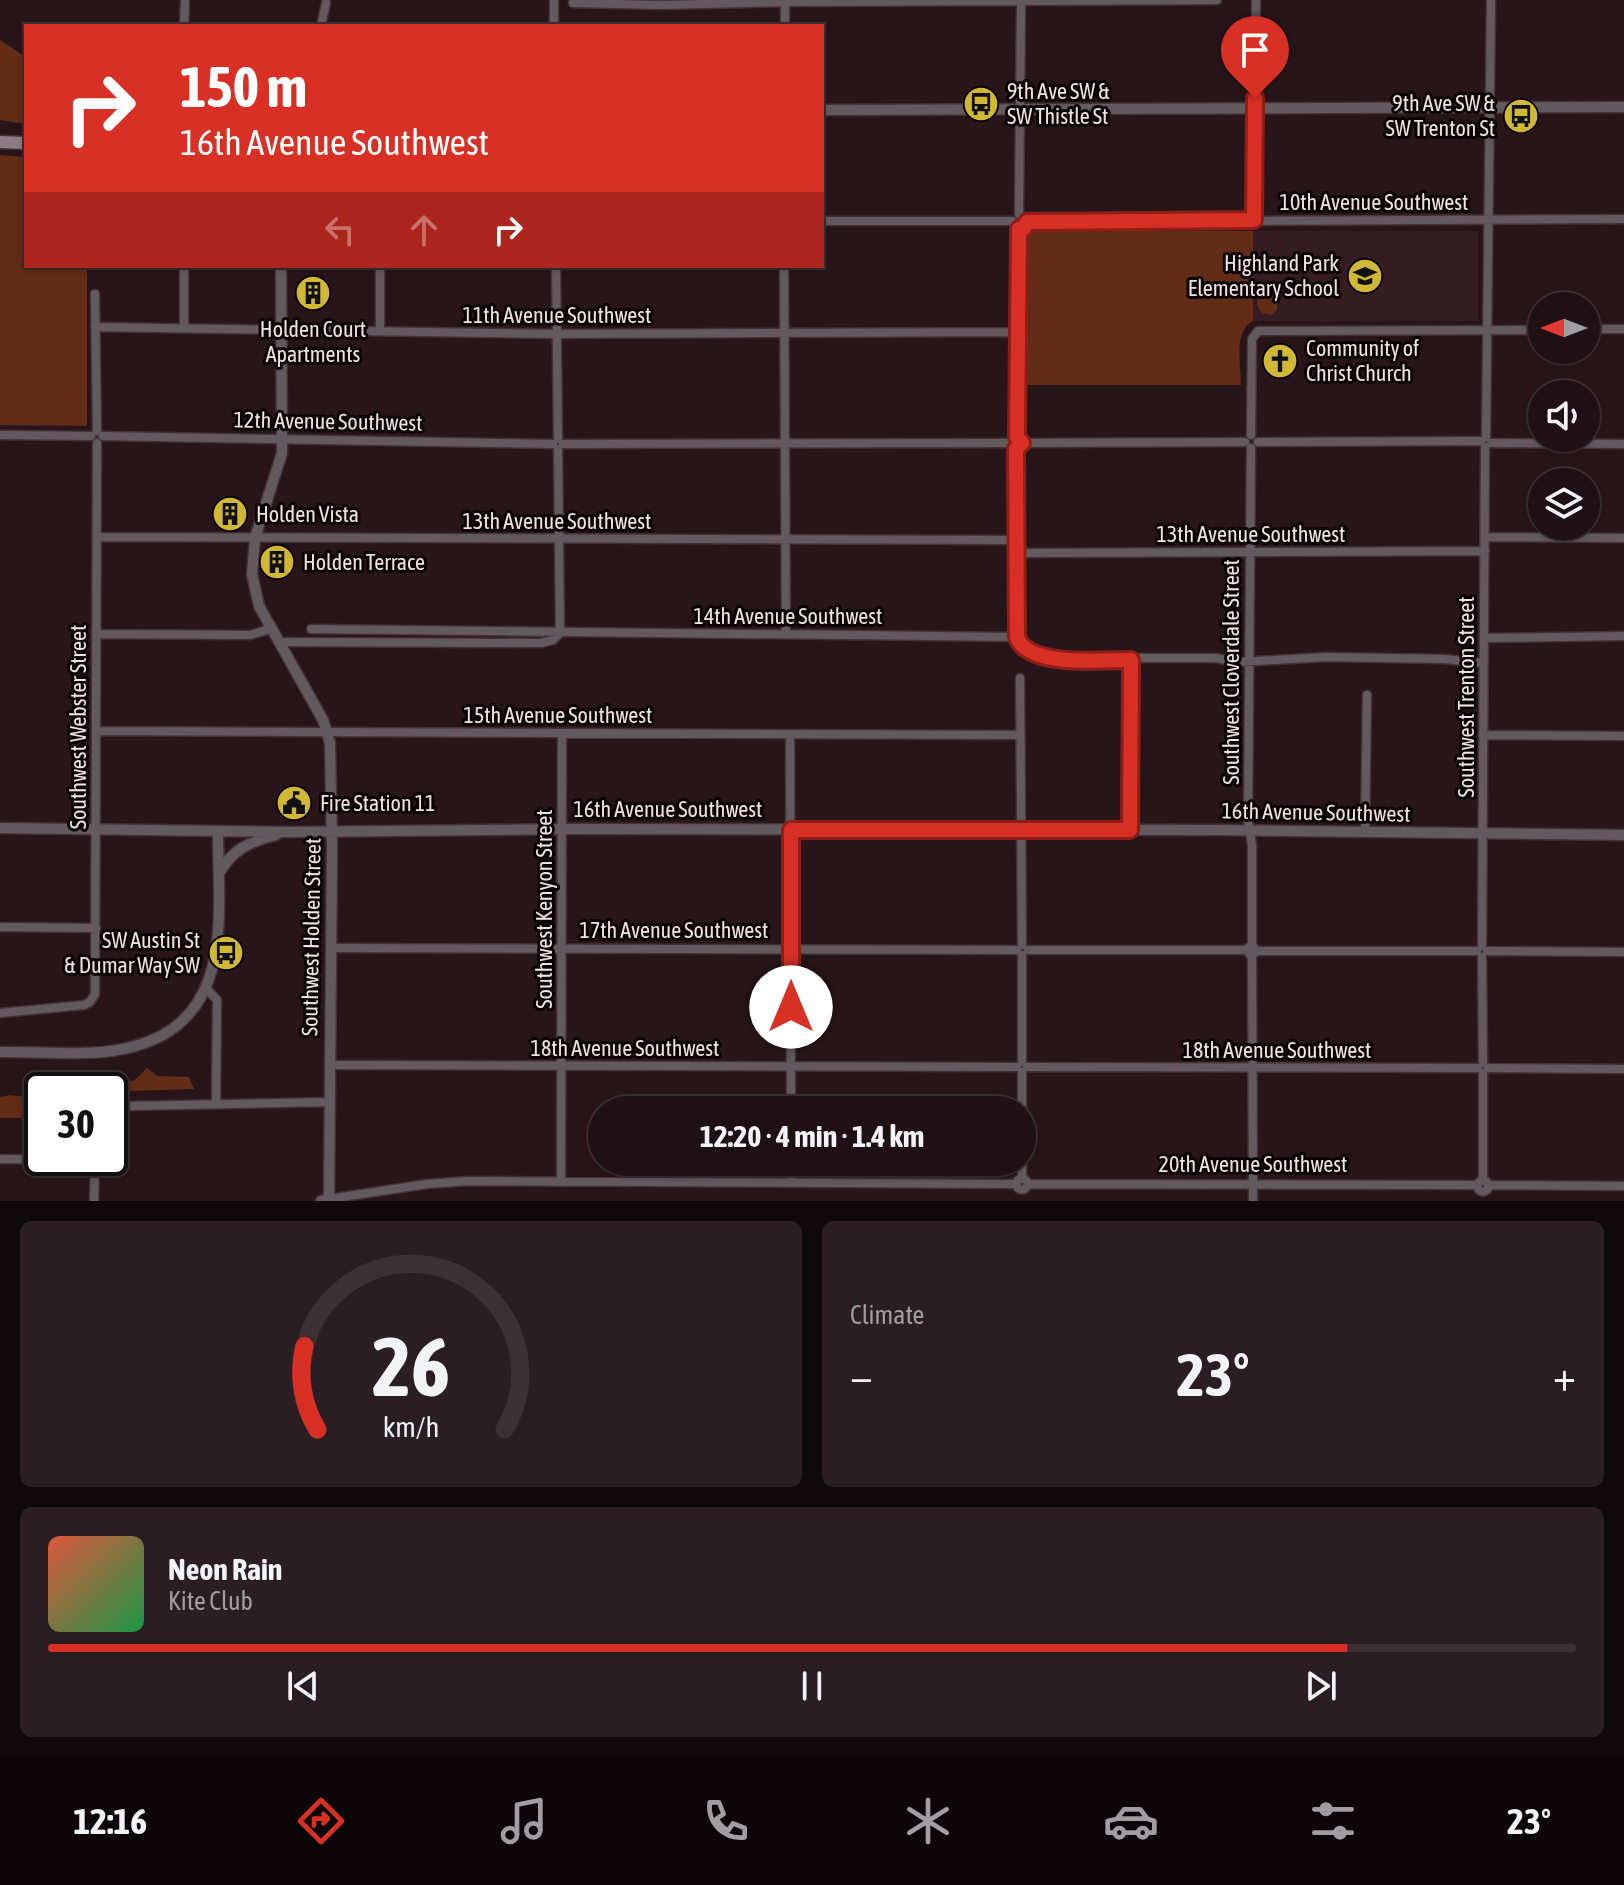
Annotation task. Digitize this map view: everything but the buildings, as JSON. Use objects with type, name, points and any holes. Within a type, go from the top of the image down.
[{"type":"main road","points":[[0,142],[24,143]]},
{"type":"street","points":[[184,24],[185,0]]},
{"type":"street","points":[[554,0],[554,24]]},
{"type":"street","points":[[573,3],[662,5],[1217,0]]},
{"type":"street","points":[[1254,220],[1256,0]]},
{"type":"street","name":"Southwest Trenton Street","points":[[1483,1201],[1483,735],[1491,0]]},
{"type":"street","points":[[1021,1],[1016,217],[1019,229],[1017,637],[1025,649],[1051,658],[1215,658],[1249,662],[1326,657],[1444,659],[1484,663]]},
{"type":"street","points":[[785,2],[785,24]]},
{"type":"street","points":[[321,24],[326,3]]},
{"type":"street","points":[[824,110],[1624,107]]},
{"type":"street","points":[[824,221],[1025,216],[1027,222],[1024,228],[1019,229]]},
{"type":"street","name":"10th Avenue Southwest","points":[[1027,222],[1624,219]]},
{"type":"street","points":[[184,268],[184,327]]},
{"type":"street","name":"Southwest Holden Street","points":[[281,268],[283,439],[279,467],[255,538],[253,586],[270,629],[328,732],[332,832],[325,1200]]},
{"type":"street","points":[[380,268],[380,331]]},
{"type":"street","points":[[556,268],[560,633]]},
{"type":"street","points":[[784,268],[786,634]]},
{"type":"street","name":"Southwest Webster Street","points":[[0,1013],[84,1005],[95,994],[95,294]]},
{"type":"street","name":"11th Avenue Southwest","points":[[95,327],[556,334],[1018,332]]},
{"type":"street","points":[[1600,329],[1624,329]]},
{"type":"street","name":"Southwest Cloverdale Street","points":[[1253,1201],[1252,845],[1249,831],[1252,339],[1255,333],[1274,330],[1487,330]]},
{"type":"street","points":[[1487,330],[1528,330]]},
{"type":"street","name":"12th Avenue Southwest","points":[[0,435],[558,444],[1624,444]]},
{"type":"street","name":"13th Avenue Southwest","points":[[97,537],[1017,540]]},
{"type":"street","points":[[1485,537],[1624,538]]},
{"type":"street","name":"13th Avenue Southwest","points":[[1017,553],[1485,551]]},
{"type":"street","points":[[97,634],[250,635],[270,629]]},
{"type":"street","name":"14th Avenue Southwest","points":[[311,629],[1017,637]]},
{"type":"street","name":"14th Avenue Southwest","points":[[278,642],[541,643],[553,640],[560,633]]},
{"type":"street","points":[[1484,638],[1624,636]]},
{"type":"street","points":[[1130,830],[1131,660]]},
{"type":"street","points":[[1020,678],[1022,1201]]},
{"type":"street","points":[[1365,832],[1367,695]]},
{"type":"street","name":"15th Avenue Southwest","points":[[96,731],[1020,735]]},
{"type":"street","name":"Southwest Kenyon Street","points":[[561,1182],[562,733]]},
{"type":"street","points":[[790,734],[791,1096]]},
{"type":"street","points":[[1483,735],[1624,736]]},
{"type":"street","name":"16th Avenue Southwest","points":[[0,828],[289,832],[1130,830],[1624,835]]},
{"type":"street","points":[[0,1052],[94,1051],[134,1046],[174,1027],[193,1010],[213,972],[218,933],[218,831]]},
{"type":"street","points":[[218,875],[226,861],[243,845],[289,832]]},
{"type":"street","points":[[0,927],[96,928]]},
{"type":"street","name":"17th Avenue Southwest","points":[[331,948],[1624,952]]},
{"type":"street","points":[[206,988],[217,1000],[216,1102]]},
{"type":"street","name":"18th Avenue Southwest","points":[[329,1065],[1624,1069]]},
{"type":"street","points":[[128,1106],[329,1102]]},
{"type":"street","points":[[0,1159],[24,1159]]},
{"type":"street","points":[[94,1201],[95,1176]]},
{"type":"street","points":[[791,1176],[791,1183]]},
{"type":"street","name":"20th Avenue Southwest","points":[[325,1200],[446,1182],[1624,1186]]},
{"type":"shaded area","points":[[0,40],[24,56],[24,124],[0,120]]},
{"type":"shaded area","points":[[0,155],[24,157],[24,268],[87,268],[87,426],[0,425]]},
{"type":"shaded area","points":[[1028,230],[1253,231],[1253,321],[1240,341],[1241,385],[1027,385]]},
{"type":"shaded area","name":"Highland Park Elementary School","points":[[1253,231],[1478,231],[1478,321],[1253,321]]},
{"type":"shaded area","points":[[1259,282],[1277,282],[1277,310],[1271,315],[1262,313],[1257,305]]},
{"type":"shaded area","points":[[147,1068],[157,1076],[189,1077],[194,1089],[128,1093],[128,1082],[135,1080]]},
{"type":"shaded area","points":[[0,1097],[24,1097],[24,1118],[0,1118]]},
{"type":"place","name":"9th Ave SW & SW Thistle St","points":[[981,104]]},
{"type":"place","name":"9th Ave SW & SW Trenton St","points":[[1521,116]]},
{"type":"place","name":"Highland Park Elementary School","points":[[1365,276]]},
{"type":"place","name":"Holden Court Apartments","points":[[313,293]]},
{"type":"place","name":"Community of Christ Church","points":[[1280,361]]},
{"type":"place","name":"Holden Vista","points":[[230,514]]},
{"type":"place","name":"Holden Terrace","points":[[277,562]]},
{"type":"place","name":"Fire Station 11","points":[[294,803]]},
{"type":"place","name":"SW Austin St & Dumar Way SW","points":[[226,953]]},
{"type":"route","points":[[791,1007],[791,830],[1130,830],[1131,660],[1051,658],[1025,649],[1017,637],[1016,449],[1022,443],[1017,437],[1019,229],[1024,228],[1027,222],[1254,220],[1255,98]]}]
